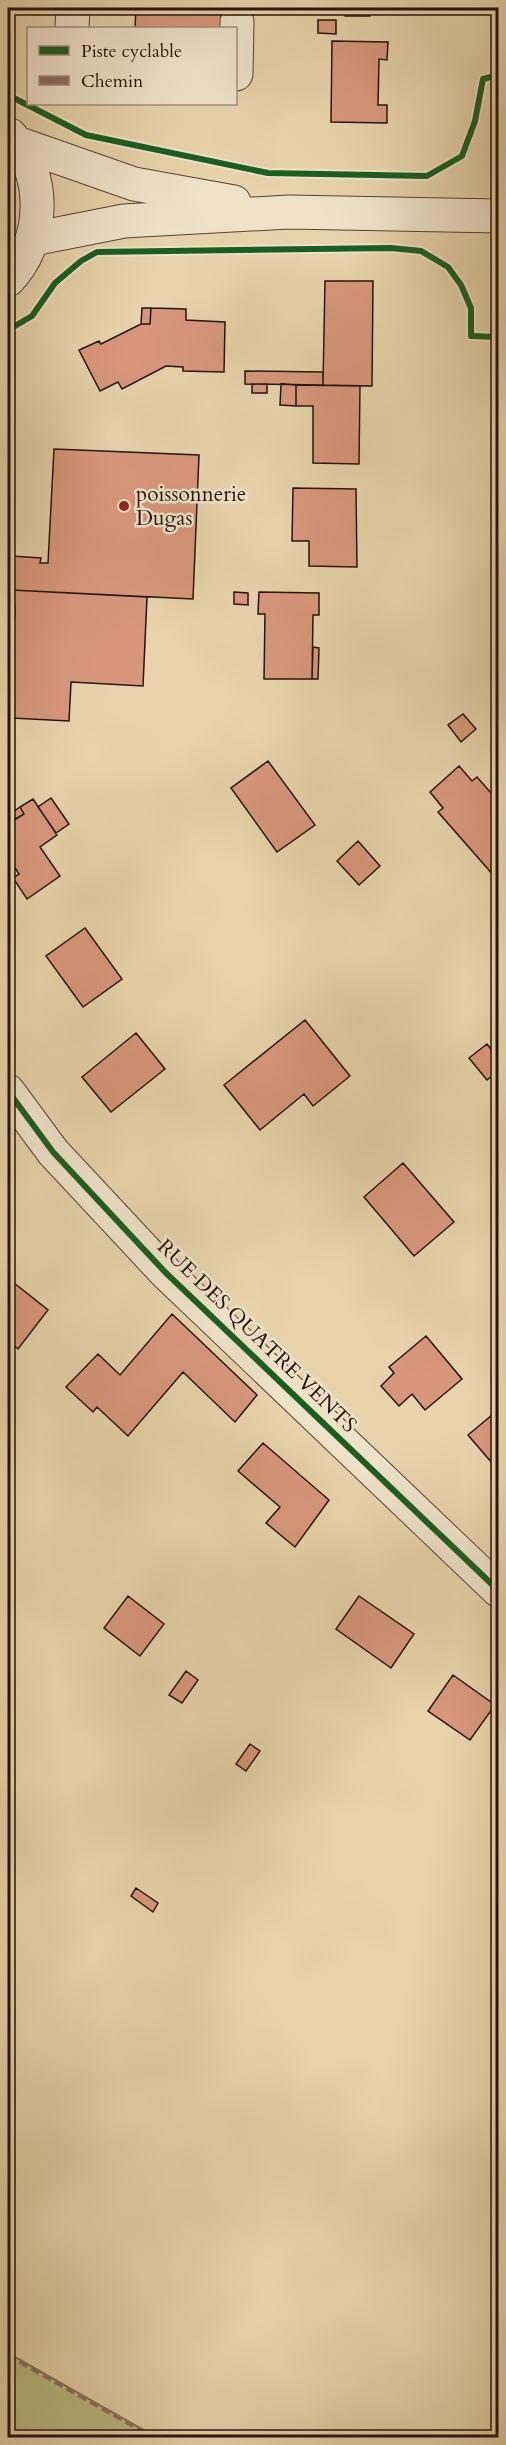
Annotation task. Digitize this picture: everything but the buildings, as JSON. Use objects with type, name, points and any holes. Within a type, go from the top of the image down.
[{"type":"street","points":[[72,27],[73,8]]},
{"type":"street","points":[[237,22],[237,27]]},
{"type":"street","points":[[12,138],[134,184],[289,212]]},
{"type":"street","points":[[8,280],[19,268],[33,239],[38,203],[31,167],[12,138]]},
{"type":"street","points":[[33,239],[124,221],[289,212],[498,216]]},
{"type":"street","name":"RUE DES QUATRE VENTS","points":[[8,1091],[53,1152],[165,1272],[498,1590]]},
{"type":"shaded area","points":[[8,2353],[156,2437],[8,2437]]},
{"type":"marked path","points":[[8,2355],[155,2438]]},
{"type":"cycle path","points":[[28,105],[86,135],[268,173],[427,176],[462,156],[475,121],[483,79],[498,75]]},
{"type":"cycle path","points":[[8,95],[27,105]]},
{"type":"cycle path","points":[[8,330],[32,316],[55,283],[81,261],[97,252],[391,248],[421,251],[448,267],[461,285],[471,308],[471,336],[498,337]]},
{"type":"cycle path","points":[[8,1091],[53,1152],[165,1272],[498,1590]]},
{"type":"place","name":"poissonnerie Dugas","points":[[124,506]]}]
